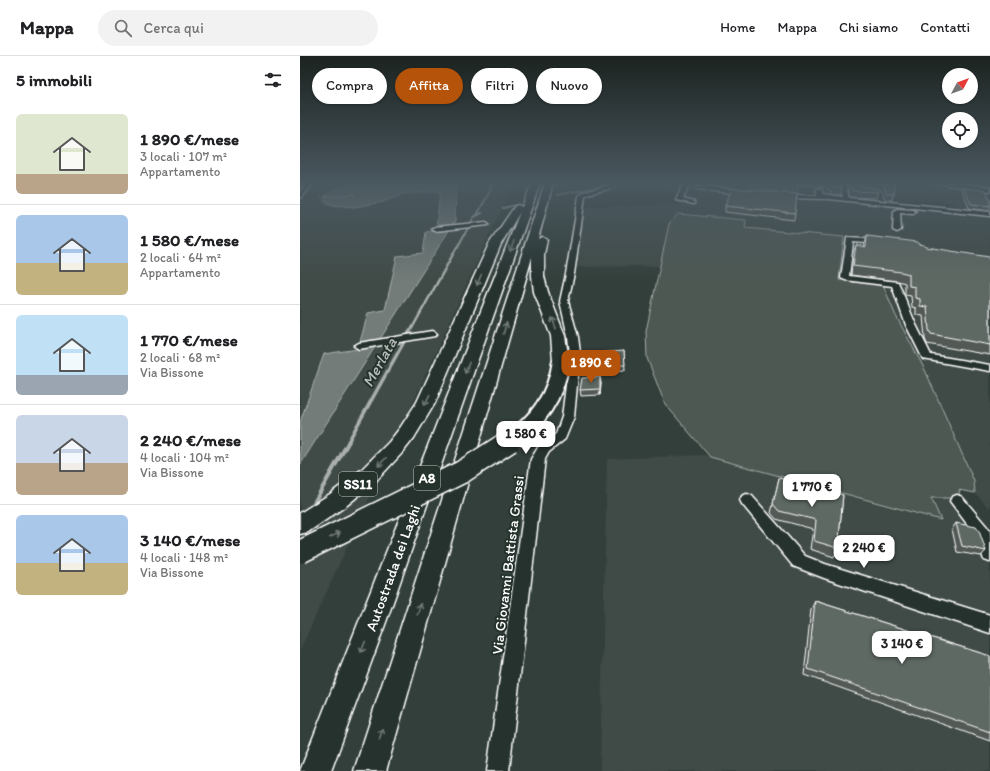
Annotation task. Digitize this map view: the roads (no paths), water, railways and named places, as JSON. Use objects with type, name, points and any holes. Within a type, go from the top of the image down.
[{"type":"highway","name":"SS11","points":[[300,525],[338,500],[368,476],[396,447],[407,432],[426,403],[495,244],[513,216]]},
{"type":"highway","name":"Autostrada dei Laghi","points":[[315,771],[373,622],[524,216]]},
{"type":"highway","name":"A8","points":[[370,771],[540,216]]},
{"type":"highway","name":"SS11","points":[[300,552],[450,478],[481,461],[510,441],[531,421],[548,400],[559,379],[561,362],[555,324],[541,292],[537,268],[540,247],[549,216]]},
{"type":"street","name":"Via Giovanni Battista Grassi","points":[[498,771],[538,458],[544,449],[561,436],[568,417],[575,353],[573,337],[564,301],[570,274],[579,216]]},
{"type":"street","points":[[897,216],[897,230]]},
{"type":"street","points":[[949,216],[990,221]]},
{"type":"street","points":[[435,229],[486,224]]},
{"type":"street","points":[[891,243],[850,240],[845,278],[895,284],[911,325],[927,357],[990,368]]},
{"type":"street","points":[[359,346],[427,334]]},
{"type":"street","points":[[747,500],[799,561],[824,571],[990,624]]},
{"type":"street","points":[[957,501],[983,533],[990,555]]},
{"type":"waterway","name":"Merlata","points":[[457,248],[475,216]]},
{"type":"waterway","name":"Merlata","points":[[410,332],[457,247]]},
{"type":"waterway","name":"Merlata","points":[[348,442],[410,331]]},
{"type":"waterway","name":"Merlata","points":[[311,508],[349,441]]}]
